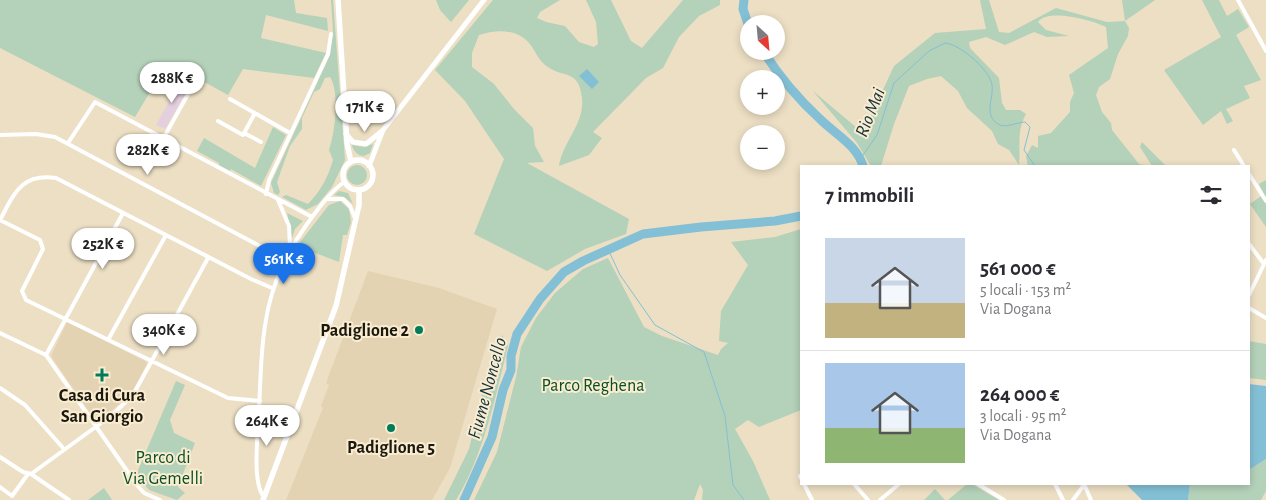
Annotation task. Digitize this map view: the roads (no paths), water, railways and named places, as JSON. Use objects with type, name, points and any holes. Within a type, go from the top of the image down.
[{"type":"main road","points":[[338,0],[346,134],[351,162]]},
{"type":"main road","points":[[361,161],[369,166],[372,179],[368,187],[359,190],[350,188],[344,182],[345,168],[351,162],[361,161]]},
{"type":"main road","points":[[264,499],[336,306],[356,218],[359,190]]},
{"type":"street","points":[[346,134],[353,142],[366,144],[382,131],[484,0]]},
{"type":"street","points":[[1238,0],[1266,52]]},
{"type":"street","points":[[266,194],[269,180],[328,54],[331,34]]},
{"type":"street","points":[[162,139],[197,78]]},
{"type":"street","points":[[230,99],[290,133]]},
{"type":"street","points":[[68,143],[95,102],[312,217]]},
{"type":"street","points":[[244,133],[255,114]]},
{"type":"street","points":[[218,121],[243,135],[244,133],[261,142]]},
{"type":"street","points":[[369,166],[382,131]]},
{"type":"street","points":[[0,135],[36,134],[55,137],[286,260]]},
{"type":"street","points":[[1234,150],[1243,165]]},
{"type":"street","points":[[260,401],[228,398],[23,297],[22,292],[43,249],[43,244],[40,240],[0,220],[16,191],[35,178],[44,176],[56,178],[208,258],[272,288]]},
{"type":"street","points":[[1250,176],[1266,201]]},
{"type":"street","points":[[264,499],[258,482],[260,401],[264,323],[272,288],[290,250],[312,217],[326,199],[344,182]]},
{"type":"street","points":[[326,199],[343,199],[350,206],[356,218]]},
{"type":"street","points":[[278,200],[289,226],[290,250]]},
{"type":"street","points":[[46,355],[123,212]]},
{"type":"street","points":[[108,340],[166,235]]},
{"type":"street","points":[[1250,245],[1265,262],[1250,293]]},
{"type":"street","points":[[0,487],[12,496],[30,474],[125,405],[133,395],[208,258]]},
{"type":"street","points":[[1260,274],[1266,274]]},
{"type":"street","points":[[1250,309],[1266,318]]},
{"type":"street","points":[[0,333],[46,355],[137,485],[144,493],[160,500]]},
{"type":"street","points":[[0,388],[25,405],[64,450]]},
{"type":"street","points":[[0,457],[69,500]]},
{"type":"street","points":[[804,485],[812,500]]},
{"type":"street","points":[[855,485],[868,500]]},
{"type":"street","points":[[880,500],[897,485]]},
{"type":"street","points":[[980,485],[1004,500]]},
{"type":"street","points":[[1056,485],[1063,500]]},
{"type":"street","points":[[1075,500],[1083,485]]},
{"type":"street","points":[[1084,485],[1091,500]]},
{"type":"water","points":[[587,69],[599,82],[592,89],[579,76]]},
{"type":"water","points":[[1250,384],[1266,386],[1266,459],[1250,469]]},
{"type":"water","points":[[1127,485],[1190,485],[1188,500],[1142,500]]},
{"type":"waterway","name":"Fiume Noncello","points":[[744,0],[743,9],[745,15]]},
{"type":"waterway","name":"Rio Mai","points":[[861,158],[877,135],[894,83],[929,51],[945,43],[951,44],[966,53],[986,72],[992,85],[991,116],[998,124],[1008,126],[1025,122],[1030,127],[1024,150],[1034,165]]},
{"type":"waterway","name":"Fiume Noncello","points":[[769,60],[804,103],[851,146],[863,165]]},
{"type":"waterway","name":"Fiume Noncello","points":[[464,500],[492,437],[503,390],[511,370],[511,356],[517,334],[540,299],[564,272],[583,261],[643,234],[775,221],[800,216]]},
{"type":"waterway","points":[[608,249],[620,275],[655,325],[704,352],[725,416],[733,485],[744,500]]},
{"type":"place","name":"Padiglione 2","points":[[419,330]]},
{"type":"place","name":"Casa di Cura San Giorgio","points":[[102,375]]},
{"type":"place","name":"Padiglione 5","points":[[391,428]]},
{"type":"park label","name":"Parco Reghena","points":[[593,385]]},
{"type":"park label","name":"Parco di Via Gemelli","points":[[163,467]]}]
